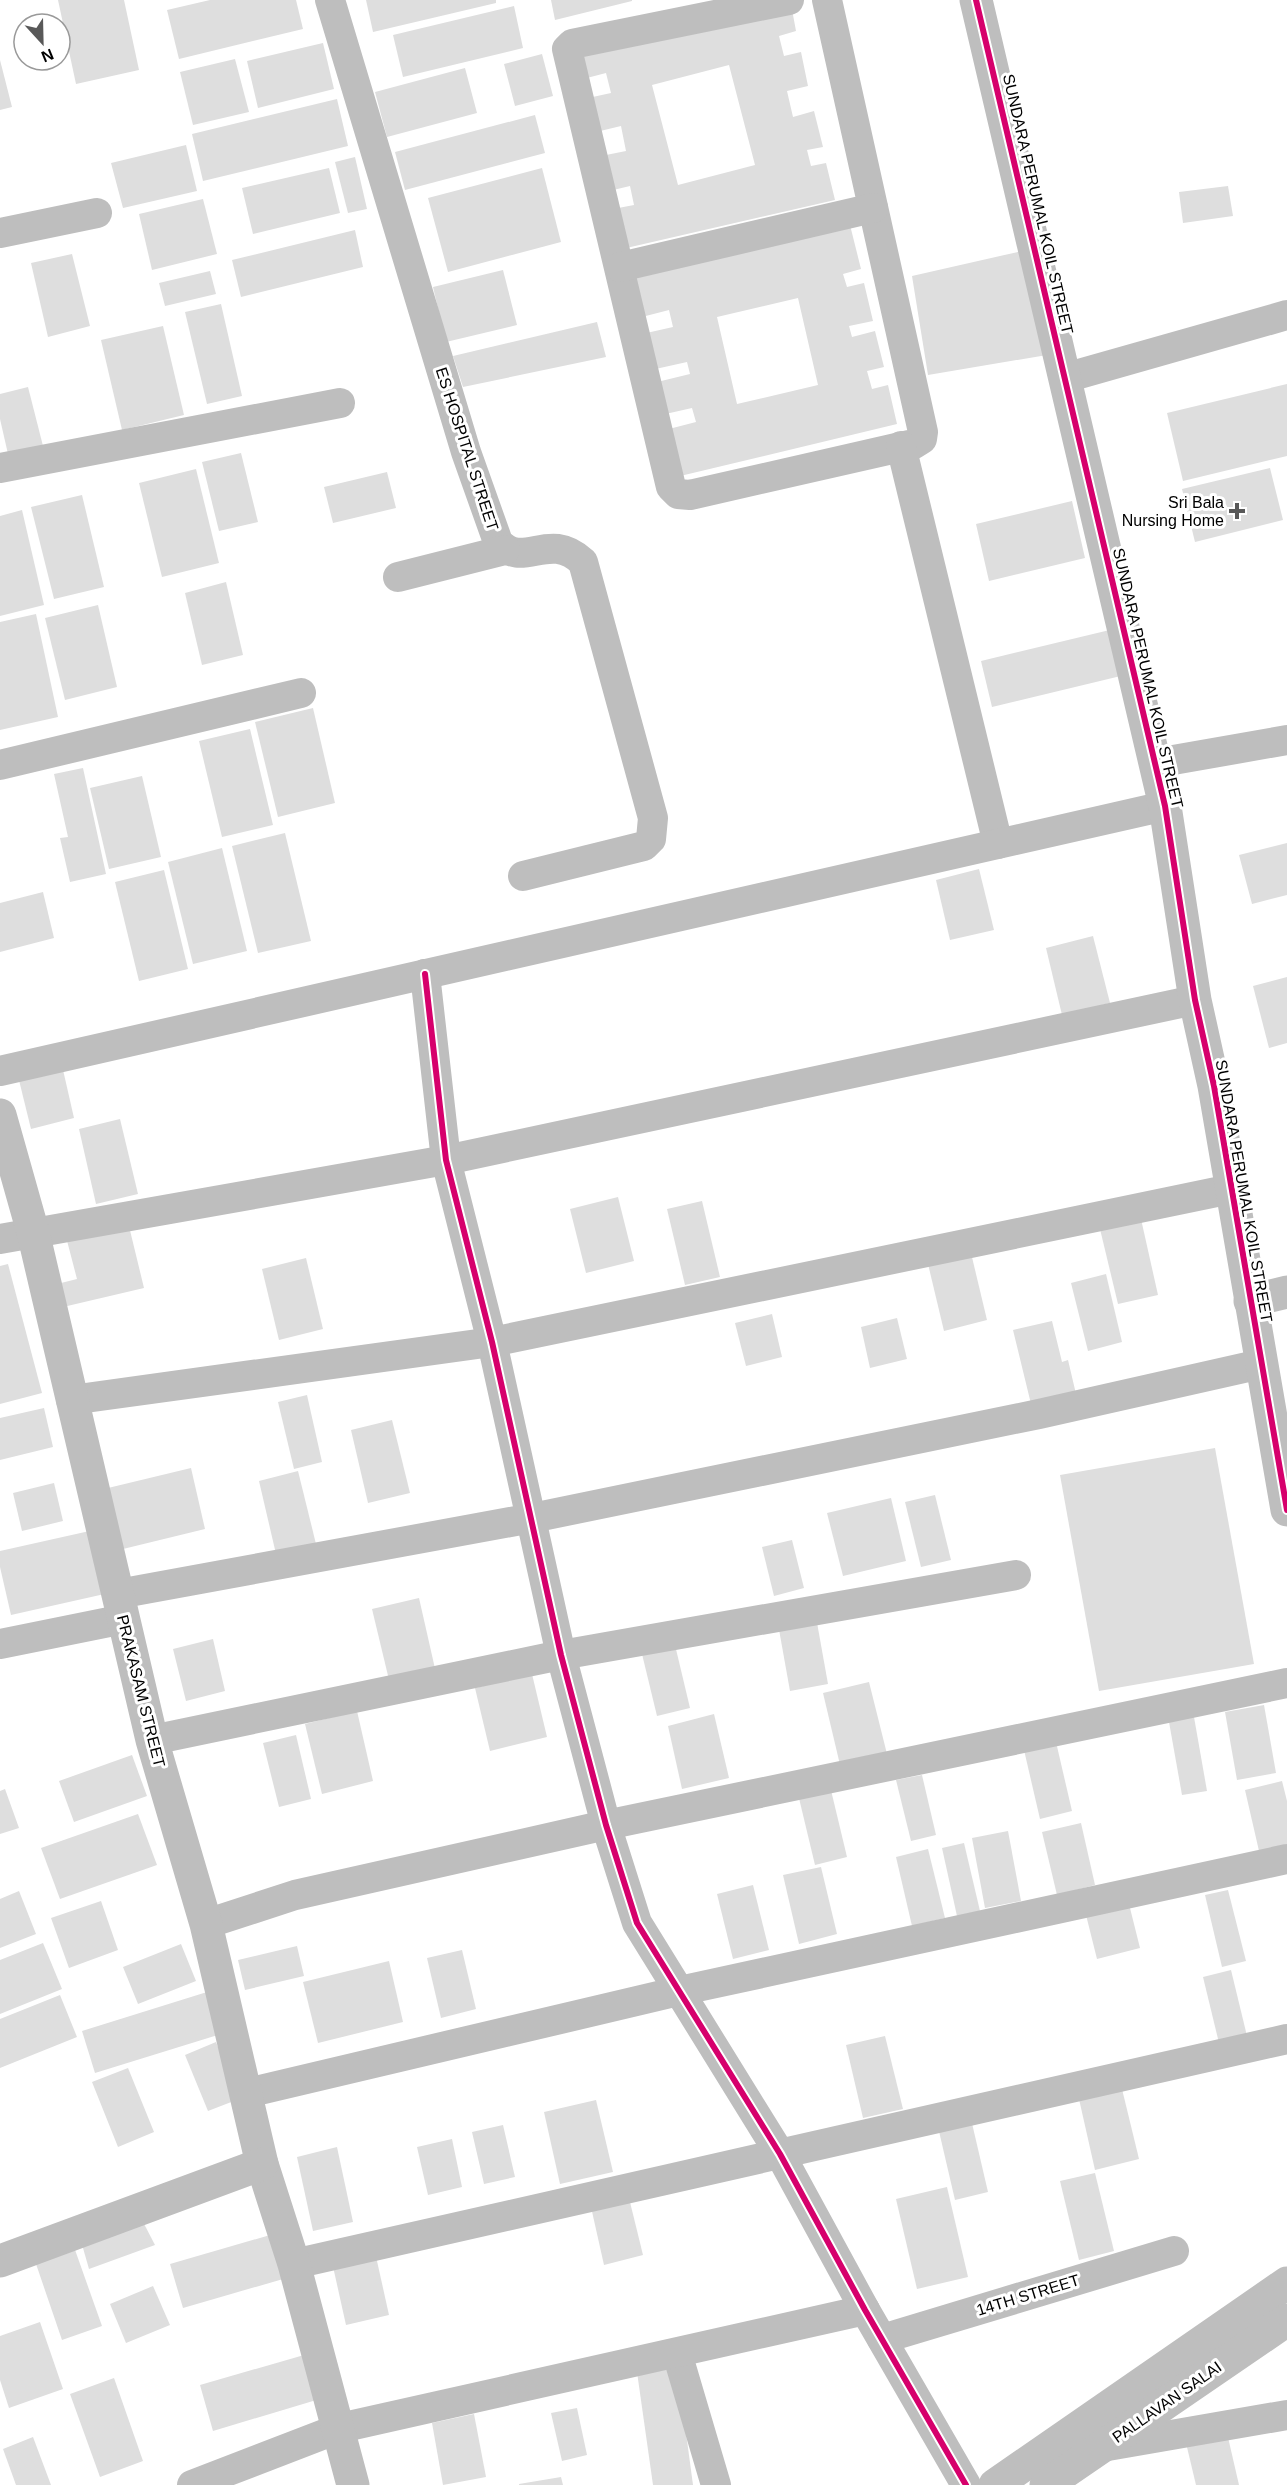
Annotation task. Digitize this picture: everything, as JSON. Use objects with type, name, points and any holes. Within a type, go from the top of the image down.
[{"type":"street","name":"ES HOSPITAL STREET","points":[[330,0],[466,452],[498,542],[505,550],[521,553],[560,547],[572,552],[583,562],[653,818],[651,838],[644,846],[523,876]]},
{"type":"street","points":[[789,0],[572,44],[567,49],[671,487],[678,494],[690,495],[901,446],[922,439],[923,432],[827,0]]},
{"type":"street","name":"SUNDARA PERUMAL KOIL STREET","points":[[976,0],[1165,806],[1195,1000],[1214,1086],[1287,1510]]},
{"type":"street","points":[[620,267],[873,208]]},
{"type":"street","points":[[0,233],[97,213]]},
{"type":"street","points":[[1065,378],[1287,315]]},
{"type":"street","points":[[0,468],[340,403]]},
{"type":"street","points":[[901,446],[998,844]]},
{"type":"street","points":[[398,577],[505,550]]},
{"type":"street","points":[[0,765],[301,693]]},
{"type":"street","points":[[1155,764],[1287,740]]},
{"type":"street","points":[[0,1071],[1165,806]]},
{"type":"street","points":[[425,974],[446,1160],[492,1342],[561,1655],[606,1825],[637,1923],[780,2154],[865,2310],[966,2485]]},
{"type":"street","points":[[0,1239],[446,1160],[1195,1000]]},
{"type":"street","name":"PRAKASAM STREET","points":[[0,1114],[33,1232],[152,1740],[206,1924],[248,2093],[262,2164],[294,2264],[340,2428],[353,2485]]},
{"type":"street","points":[[71,1400],[492,1342],[1231,1189]]},
{"type":"street","points":[[1250,1301],[1287,1292]]},
{"type":"street","points":[[0,1644],[121,1607],[532,1518],[1039,1414],[1261,1364]]},
{"type":"street","points":[[152,1740],[561,1655],[1016,1575]]},
{"type":"street","points":[[206,1924],[296,1895],[606,1825],[1287,1683]]},
{"type":"street","points":[[248,2093],[679,1991],[1287,1858]]},
{"type":"street","points":[[294,2264],[1287,2039]]},
{"type":"street","points":[[0,2260],[262,2164]]},
{"type":"street","name":"14TH STREET","points":[[882,2339],[1174,2251]]},
{"type":"street","points":[[996,2485],[1287,2283]]},
{"type":"street","points":[[192,2485],[340,2428],[865,2310]]},
{"type":"street","name":"PALLAVAN SALAI","points":[[1046,2485],[1287,2320]]},
{"type":"street","points":[[677,2353],[716,2485]]},
{"type":"street","points":[[1102,2447],[1287,2415]]},
{"type":"building","points":[[58,0],[124,0],[139,70],[76,84],[72,65],[72,12],[61,12]]},
{"type":"building","points":[[210,0],[296,0],[303,29],[179,59],[167,10]]},
{"type":"building","points":[[366,0],[496,0],[496,3],[373,32]]},
{"type":"building","points":[[551,0],[632,0],[632,1],[555,20]]},
{"type":"building","points":[[791,4],[796,31],[779,36],[784,56],[801,52],[808,86],[787,91],[793,117],[814,111],[823,147],[807,150],[811,166],[826,163],[835,200],[622,249],[613,209],[634,205],[630,186],[609,191],[601,156],[626,151],[621,126],[596,132],[588,98],[611,93],[606,73],[583,79],[575,46]],"holes":[[[729,65],[755,165],[678,185],[652,85]]]},
{"type":"building","points":[[514,6],[523,48],[403,77],[393,35]]},
{"type":"building","points":[[323,43],[334,89],[258,108],[247,61]]},
{"type":"building","points":[[542,54],[553,96],[515,106],[504,64]]},
{"type":"building","points":[[235,59],[249,112],[193,125],[180,72]]},
{"type":"building","points":[[0,60],[12,107],[0,110]]},
{"type":"building","points":[[465,68],[477,113],[387,137],[375,92]]},
{"type":"building","points":[[337,99],[348,146],[203,181],[192,134]]},
{"type":"building","points":[[535,115],[545,153],[405,190],[395,152]]},
{"type":"building","points":[[186,145],[197,191],[123,208],[111,163]]},
{"type":"building","points":[[355,157],[367,209],[348,213],[335,162]]},
{"type":"building","points":[[329,168],[340,213],[253,234],[242,188]]},
{"type":"building","points":[[542,168],[561,242],[448,272],[428,198]]},
{"type":"building","points":[[1228,186],[1233,216],[1183,223],[1179,192]]},
{"type":"building","points":[[203,199],[217,254],[152,270],[139,214]]},
{"type":"building","points":[[850,225],[861,269],[843,274],[847,287],[864,283],[873,321],[849,326],[852,337],[875,331],[884,367],[867,371],[872,389],[888,385],[897,424],[676,477],[665,430],[696,422],[692,408],[661,415],[653,383],[690,374],[687,362],[651,370],[642,334],[673,327],[669,310],[638,318],[628,279]],"holes":[[[798,298],[818,385],[737,404],[717,317]]]},
{"type":"building","points":[[355,230],[363,267],[241,297],[232,260]]},
{"type":"building","points":[[1022,251],[1047,355],[928,375],[912,276]]},
{"type":"building","points":[[72,254],[90,326],[48,337],[31,263]]},
{"type":"building","points":[[503,270],[517,325],[446,342],[433,287]]},
{"type":"building","points":[[210,271],[216,294],[165,306],[159,283]]},
{"type":"building","points":[[221,304],[242,396],[207,404],[185,312]]},
{"type":"building","points":[[597,322],[606,357],[463,387],[453,356]]},
{"type":"building","points":[[163,326],[184,415],[122,430],[101,340]]},
{"type":"building","points":[[1287,384],[1287,456],[1183,481],[1167,413]]},
{"type":"building","points":[[28,387],[43,446],[8,454],[0,419],[0,394]]},
{"type":"building","points":[[241,453],[258,522],[219,531],[202,462]]},
{"type":"building","points":[[1270,468],[1283,520],[1195,542],[1182,489]]},
{"type":"building","points":[[196,469],[219,563],[162,577],[139,483]]},
{"type":"building","points":[[387,472],[396,508],[333,523],[324,487]]},
{"type":"building","points":[[82,495],[104,587],[54,599],[31,507]]},
{"type":"building","points":[[1072,501],[1085,558],[989,581],[976,524]]},
{"type":"building","points":[[22,510],[44,605],[0,616],[0,516]]},
{"type":"building","points":[[226,582],[243,655],[202,665],[185,593]]},
{"type":"building","points":[[98,605],[117,687],[65,700],[45,618]]},
{"type":"building","points":[[36,614],[58,717],[0,730],[0,622]]},
{"type":"building","points":[[1118,628],[1129,674],[992,707],[981,661]]},
{"type":"building","points":[[313,708],[335,803],[278,817],[255,722]]},
{"type":"building","points":[[250,729],[273,825],[222,837],[199,741]]},
{"type":"building","points":[[83,768],[106,874],[70,882],[60,838],[68,837],[54,774]]},
{"type":"building","points":[[142,776],[161,857],[109,869],[90,788]]},
{"type":"building","points":[[285,833],[311,941],[258,953],[232,846]]},
{"type":"building","points":[[1287,843],[1287,895],[1252,904],[1239,855]]},
{"type":"building","points":[[222,848],[247,951],[193,964],[168,862]]},
{"type":"building","points":[[979,869],[994,930],[950,940],[936,880]]},
{"type":"building","points":[[164,870],[188,969],[139,981],[115,882]]},
{"type":"building","points":[[43,892],[54,938],[0,952],[0,903]]},
{"type":"building","points":[[1093,936],[1110,1003],[1062,1015],[1046,948]]},
{"type":"building","points":[[1287,977],[1287,1043],[1269,1048],[1253,986]]},
{"type":"building","points":[[61,1061],[74,1118],[31,1129],[17,1072]]},
{"type":"building","points":[[120,1119],[138,1194],[96,1204],[79,1129]]},
{"type":"building","points":[[618,1197],[634,1261],[586,1273],[570,1209]]},
{"type":"building","points":[[702,1201],[720,1277],[685,1285],[667,1209]]},
{"type":"building","points":[[127,1218],[144,1288],[63,1307],[57,1284],[77,1279],[65,1233]]},
{"type":"building","points":[[1141,1219],[1158,1295],[1118,1304],[1100,1229]]},
{"type":"building","points":[[971,1253],[987,1320],[944,1331],[928,1264]]},
{"type":"building","points":[[306,1258],[323,1329],[279,1340],[262,1269]]},
{"type":"building","points":[[8,1264],[42,1393],[0,1404],[0,1266]]},
{"type":"building","points":[[1106,1274],[1122,1342],[1088,1351],[1071,1283]]},
{"type":"building","points":[[772,1314],[782,1357],[746,1366],[735,1323]]},
{"type":"building","points":[[897,1318],[907,1359],[870,1368],[861,1327]]},
{"type":"building","points":[[1052,1321],[1062,1362],[1068,1360],[1076,1394],[1031,1404],[1013,1330]]},
{"type":"building","points":[[307,1395],[322,1462],[294,1469],[278,1402]]},
{"type":"building","points":[[44,1408],[53,1447],[0,1460],[0,1418]]},
{"type":"building","points":[[392,1420],[410,1493],[368,1503],[351,1430]]},
{"type":"building","points":[[1215,1448],[1254,1664],[1099,1691],[1060,1475]]},
{"type":"building","points":[[191,1468],[205,1529],[123,1549],[108,1488]]},
{"type":"building","points":[[298,1471],[316,1544],[276,1554],[259,1481]]},
{"type":"building","points":[[54,1483],[63,1521],[22,1531],[13,1493]]},
{"type":"building","points":[[935,1495],[951,1560],[921,1567],[905,1502]]},
{"type":"building","points":[[891,1498],[906,1561],[843,1576],[827,1513]]},
{"type":"building","points":[[94,1530],[109,1593],[11,1615],[0,1567],[0,1551]]},
{"type":"building","points":[[792,1540],[804,1588],[774,1596],[762,1547]]},
{"type":"building","points":[[419,1598],[436,1673],[390,1684],[372,1609]]},
{"type":"building","points":[[816,1617],[828,1684],[790,1691],[778,1624]]},
{"type":"building","points":[[213,1639],[225,1691],[186,1701],[173,1649]]},
{"type":"building","points":[[675,1645],[690,1708],[657,1716],[642,1654]]},
{"type":"building","points":[[532,1674],[547,1737],[490,1751],[475,1688]]},
{"type":"building","points":[[869,1682],[888,1758],[841,1769],[823,1693]]},
{"type":"building","points":[[1264,1705],[1276,1773],[1237,1780],[1225,1712]]},
{"type":"building","points":[[357,1711],[373,1781],[322,1794],[305,1724]]},
{"type":"building","points":[[714,1714],[729,1778],[682,1789],[668,1726]]},
{"type":"building","points":[[1194,1717],[1207,1791],[1182,1795],[1169,1722]]},
{"type":"building","points":[[296,1735],[311,1799],[279,1807],[263,1743]]},
{"type":"building","points":[[1056,1742],[1072,1811],[1040,1819],[1024,1750]]},
{"type":"building","points":[[132,1755],[147,1796],[74,1822],[59,1781]]},
{"type":"building","points":[[922,1775],[936,1835],[911,1841],[896,1780]]},
{"type":"building","points":[[1282,1781],[1287,1801],[1287,1844],[1259,1851],[1245,1790]]},
{"type":"building","points":[[830,1786],[847,1857],[815,1865],[798,1794]]},
{"type":"building","points":[[5,1789],[19,1828],[0,1834],[0,1791]]},
{"type":"building","points":[[138,1814],[157,1865],[60,1899],[41,1848]]},
{"type":"building","points":[[1081,1823],[1095,1885],[1057,1895],[1042,1832]]},
{"type":"building","points":[[1008,1831],[1021,1901],[985,1908],[972,1838]]},
{"type":"building","points":[[964,1843],[980,1911],[957,1916],[942,1848]]},
{"type":"building","points":[[928,1849],[945,1918],[912,1926],[896,1857]]},
{"type":"building","points":[[821,1867],[837,1934],[799,1944],[783,1875]]},
{"type":"building","points":[[753,1885],[769,1950],[733,1959],[717,1894]]},
{"type":"building","points":[[1228,1890],[1246,1961],[1222,1967],[1205,1895]]},
{"type":"building","points":[[19,1891],[36,1934],[0,1948],[0,1899]]},
{"type":"building","points":[[101,1901],[118,1950],[69,1968],[51,1918]]},
{"type":"building","points":[[1129,1904],[1140,1948],[1097,1959],[1086,1915]]},
{"type":"building","points":[[43,1943],[62,1989],[0,2014],[0,1960]]},
{"type":"building","points":[[181,1944],[196,1981],[138,2004],[123,1967]]},
{"type":"building","points":[[297,1946],[304,1976],[245,1990],[238,1960]]},
{"type":"building","points":[[462,1950],[476,2009],[441,2018],[427,1958]]},
{"type":"building","points":[[389,1961],[403,2022],[318,2043],[303,1982]]},
{"type":"building","points":[[1231,1970],[1247,2036],[1219,2043],[1203,1977]]},
{"type":"building","points":[[207,1992],[221,2034],[95,2073],[82,2031]]},
{"type":"building","points":[[60,1995],[77,2037],[0,2068],[0,2019]]},
{"type":"building","points":[[885,2036],[903,2109],[863,2118],[846,2045]]},
{"type":"building","points":[[216,2042],[239,2099],[208,2111],[185,2055]]},
{"type":"building","points":[[128,2068],[154,2132],[118,2147],[92,2082]]},
{"type":"building","points":[[1122,2089],[1139,2159],[1095,2170],[1079,2099]]},
{"type":"building","points":[[596,2100],[613,2172],[560,2184],[544,2112]]},
{"type":"building","points":[[971,2119],[988,2192],[955,2200],[938,2127]]},
{"type":"building","points":[[503,2125],[515,2177],[484,2184],[472,2132]]},
{"type":"building","points":[[452,2139],[462,2187],[428,2195],[417,2147]]},
{"type":"building","points":[[337,2147],[353,2222],[313,2231],[297,2157]]},
{"type":"building","points":[[1095,2173],[1114,2251],[1079,2260],[1060,2181]]},
{"type":"building","points":[[947,2187],[968,2277],[917,2289],[896,2199]]},
{"type":"building","points":[[629,2198],[643,2255],[604,2265],[591,2207]]},
{"type":"building","points":[[142,2220],[155,2245],[89,2269],[81,2241]]},
{"type":"building","points":[[277,2233],[290,2277],[183,2308],[170,2264]]},
{"type":"building","points":[[74,2247],[102,2326],[62,2340],[35,2261]]},
{"type":"building","points":[[375,2252],[389,2315],[346,2325],[332,2262]]},
{"type":"building","points":[[153,2286],[170,2325],[126,2343],[110,2304]]},
{"type":"building","points":[[40,2322],[63,2389],[9,2408],[0,2380],[0,2336]]},
{"type":"building","points":[[311,2353],[323,2398],[213,2431],[200,2385]]},
{"type":"building","points":[[677,2366],[693,2485],[653,2485],[637,2372]]},
{"type":"building","points":[[114,2378],[143,2461],[100,2477],[70,2394]]},
{"type":"building","points":[[577,2408],[587,2455],[562,2461],[551,2413]]},
{"type":"building","points":[[474,2414],[486,2477],[443,2485],[432,2423]]},
{"type":"building","points":[[1227,2433],[1239,2485],[1196,2485],[1186,2443]]},
{"type":"building","points":[[33,2437],[51,2485],[16,2485],[3,2449]]},
{"type":"building","points":[[561,2477],[563,2485],[519,2485],[519,2484]]},
{"type":"cycle path","points":[[976,0],[1165,806],[1195,1000],[1214,1086],[1287,1510]]},
{"type":"cycle path","points":[[425,974],[446,1160],[492,1342],[561,1655],[606,1825],[637,1923],[780,2154],[865,2310],[966,2485]]},
{"type":"place","name":"Sri Bala Nursing Home","points":[[1237,511]]}]
